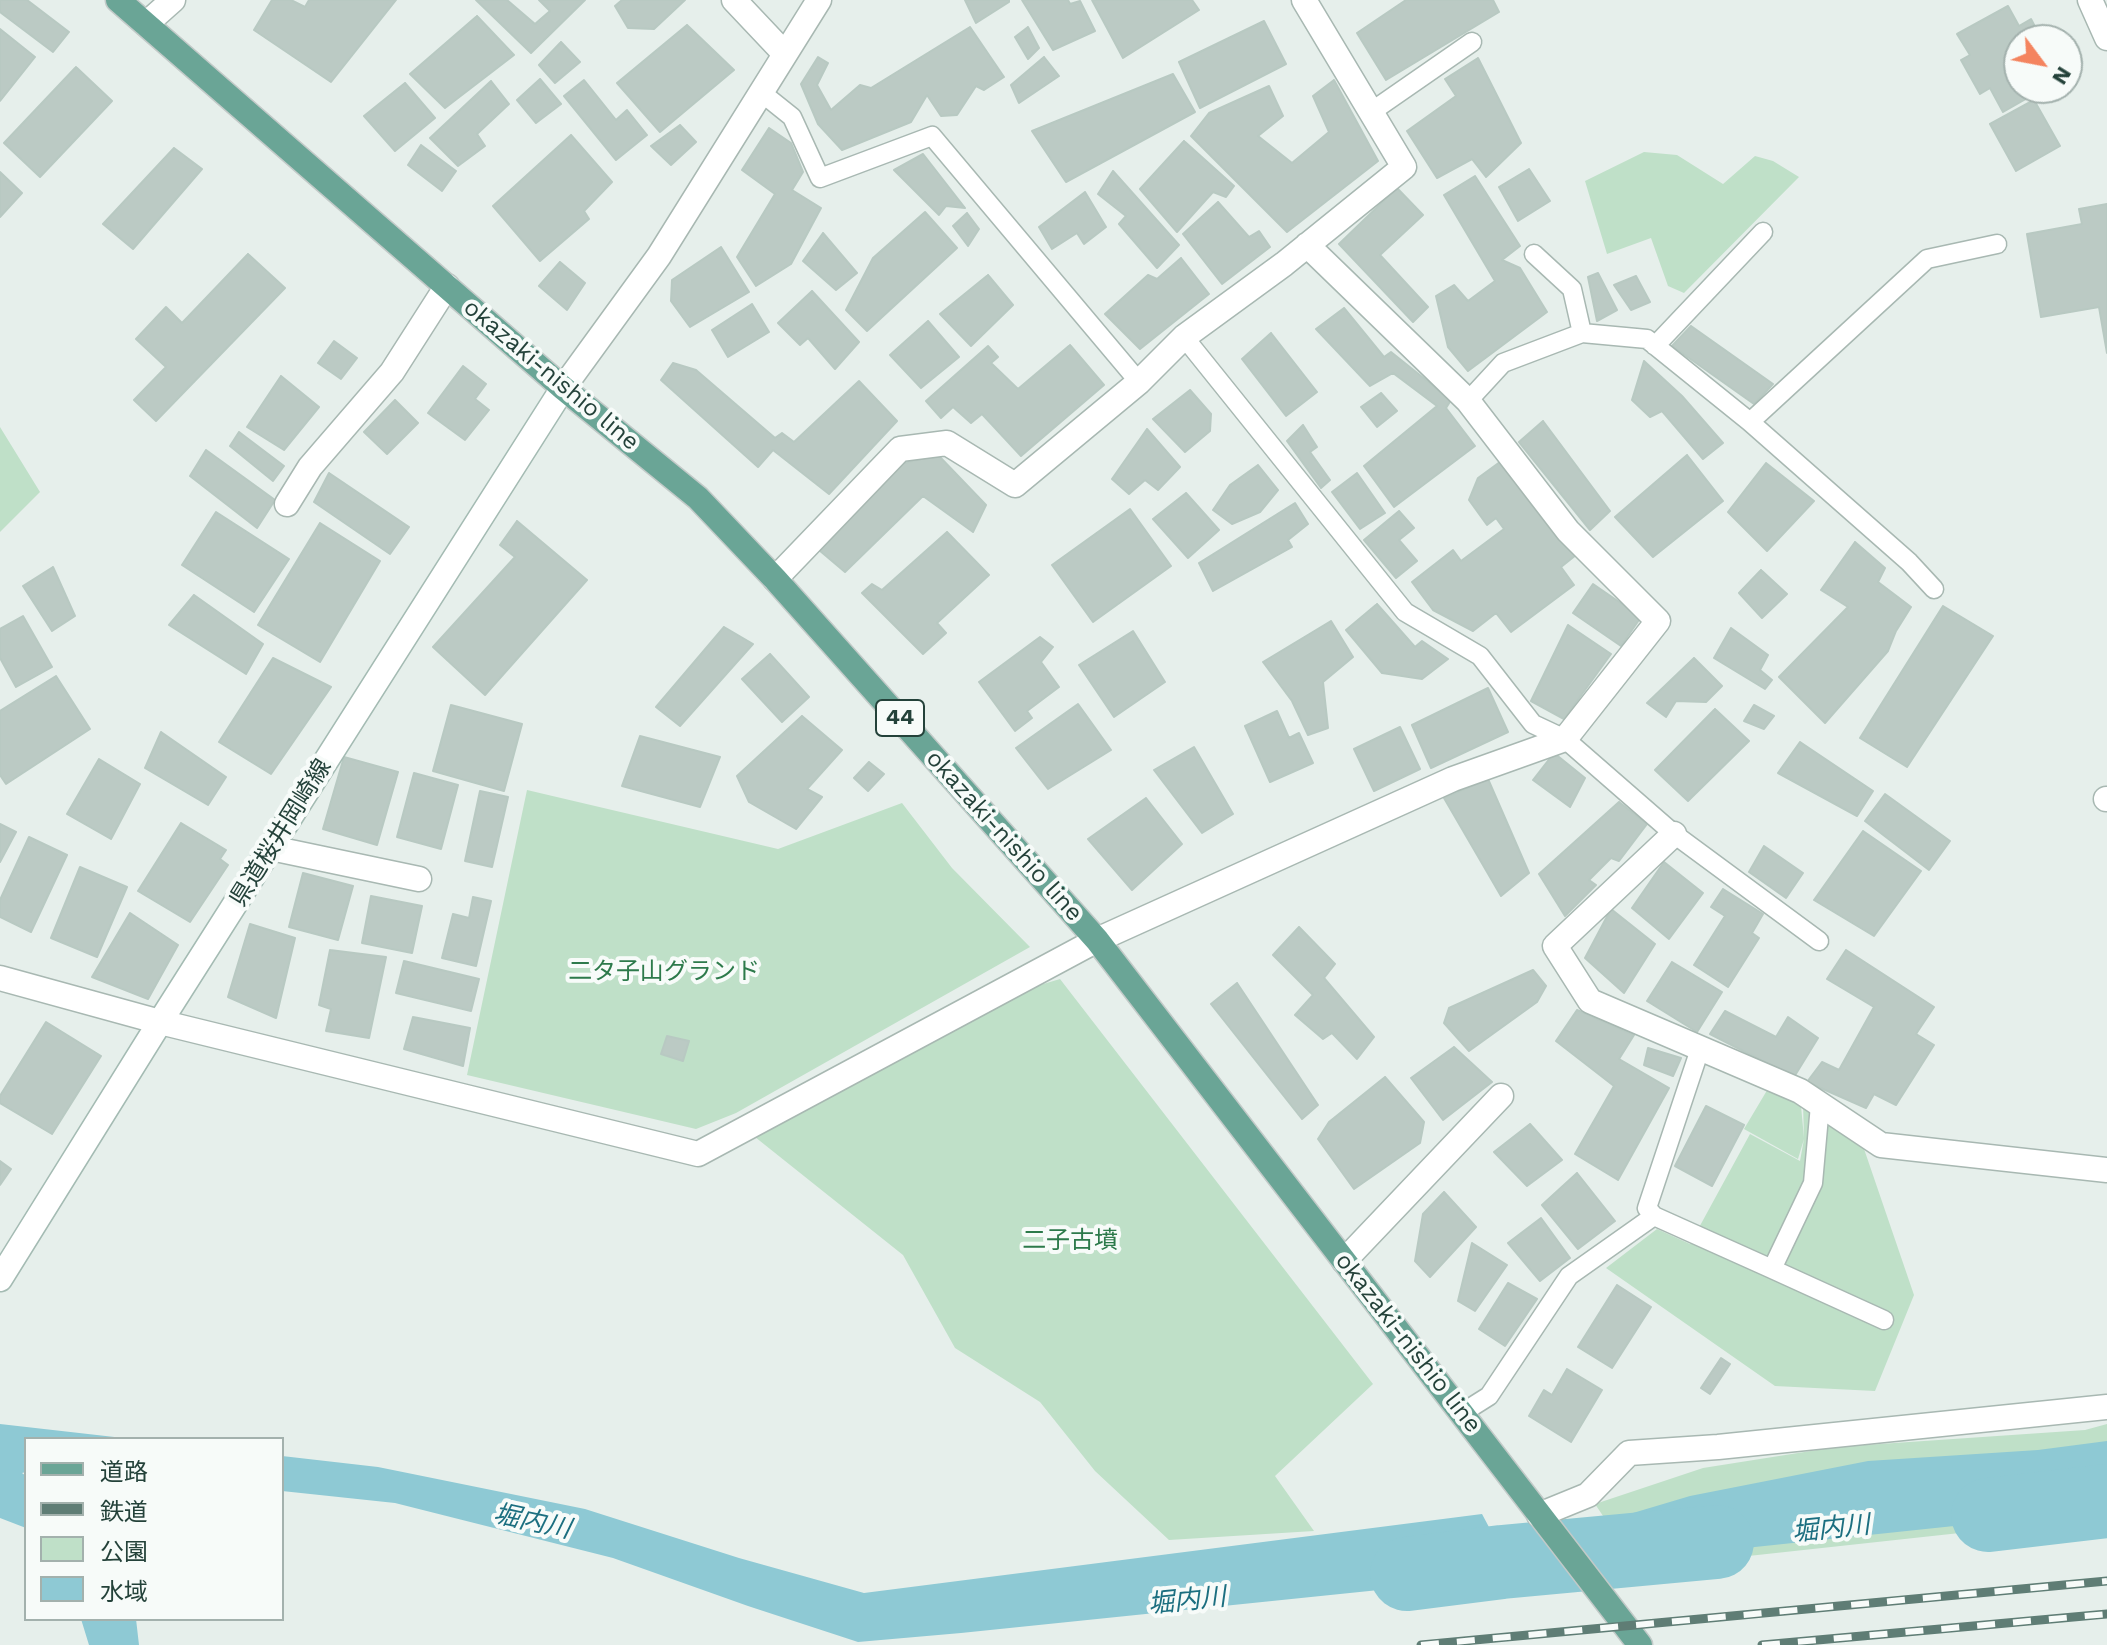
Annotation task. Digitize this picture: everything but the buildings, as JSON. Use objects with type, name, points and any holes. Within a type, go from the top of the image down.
[{"type":"main road","name":"okazaki-nishio line","points":[[118,0],[563,388],[698,498],[775,579],[1097,940],[1640,1645]]},
{"type":"street","points":[[146,24],[173,0]]},
{"type":"street","points":[[734,0],[785,54]]},
{"type":"street","name":"県道桜井岡崎線","points":[[0,1279],[563,388],[659,256],[819,0]]},
{"type":"street","points":[[775,579],[900,449],[947,443],[1015,485],[1139,382],[1184,337],[1307,245],[1404,167],[1304,0]]},
{"type":"street","points":[[2090,0],[2107,38]]},
{"type":"street","points":[[0,978],[160,1022],[698,1154],[1097,940],[1453,779],[1565,739],[1658,621],[1568,531],[1468,401],[1307,245]]},
{"type":"street","points":[[287,504],[310,467],[392,372],[447,286]]},
{"type":"street","points":[[1674,834],[1555,946],[1590,1001],[1800,1091],[1881,1145],[2107,1170]]},
{"type":"street","points":[[271,848],[419,879]]},
{"type":"street","points":[[1344,1261],[1501,1096]]},
{"type":"street","points":[[1539,1515],[1588,1495],[1629,1453],[1718,1447],[2107,1407]]},
{"type":"lane","points":[[1371,112],[1472,42]]},
{"type":"lane","points":[[762,93],[792,117],[820,178],[932,136],[1139,382]]},
{"type":"lane","points":[[1655,346],[1763,232]]},
{"type":"lane","points":[[1750,422],[1927,259],[1997,244]]},
{"type":"lane","points":[[1534,254],[1572,289],[1582,333]]},
{"type":"lane","points":[[1468,401],[1503,363],[1582,333],[1647,339],[1750,422],[1909,562],[1934,589]]},
{"type":"lane","points":[[1184,337],[1405,612],[1480,656],[1533,724],[1565,739],[1674,834],[1819,941]]},
{"type":"lane","points":[[1700,1049],[1647,1208],[1654,1216],[1884,1320]]},
{"type":"lane","points":[[1772,1269],[1813,1183],[1820,1105]]},
{"type":"lane","points":[[1462,1413],[1489,1396],[1569,1276],[1654,1216]]},
{"type":"green space","points":[[1644,152],[1677,155],[1723,184],[1755,156],[1773,161],[1799,177],[1684,293],[1668,286],[1651,238],[1607,254],[1585,181]]},
{"type":"green space","points":[[0,427],[40,492],[0,532]]},
{"type":"green space","name":"二タ子山グランド","points":[[527,790],[778,849],[902,803],[952,868],[1030,947],[736,1113],[696,1129],[467,1075]]},
{"type":"green space","name":"二子古墳","points":[[1060,979],[1373,1384],[1275,1476],[1314,1531],[1169,1540],[1095,1471],[1040,1402],[955,1348],[903,1255],[755,1137],[977,1004]]},
{"type":"green space","points":[[1769,1087],[1801,1106],[1804,1138],[1803,1104],[1862,1143],[1914,1295],[1875,1391],[1775,1386],[1606,1268],[1657,1229],[1690,1244],[1750,1134],[1800,1161],[1804,1139],[1798,1159],[1744,1129]]},
{"type":"green space","points":[[2107,1424],[2107,1517],[1638,1568],[1595,1504],[1703,1468],[1836,1447],[2085,1430]]},
{"type":"water","points":[[0,1424],[114,1437],[24,1437],[24,1527],[0,1518]]},
{"type":"water","points":[[2107,1441],[2107,1499],[2011,1520],[1622,1561],[1596,1524],[1690,1496],[1868,1461],[2038,1450]]},
{"type":"water","points":[[284,1456],[378,1467],[585,1509],[739,1558],[864,1593],[1482,1514],[1515,1576],[858,1642],[613,1558],[395,1503],[284,1491]]},
{"type":"water","points":[[82,1621],[136,1621],[139,1645],[89,1645]]},
{"type":"waterway","name":"堀内川","points":[[1988,1515],[2107,1501]]},
{"type":"waterway","name":"堀内川","points":[[1407,1574],[1717,1542]]},
{"type":"railway","points":[[1421,1645],[2107,1581]]},
{"type":"railway","points":[[1762,1645],[2107,1614]]}]
